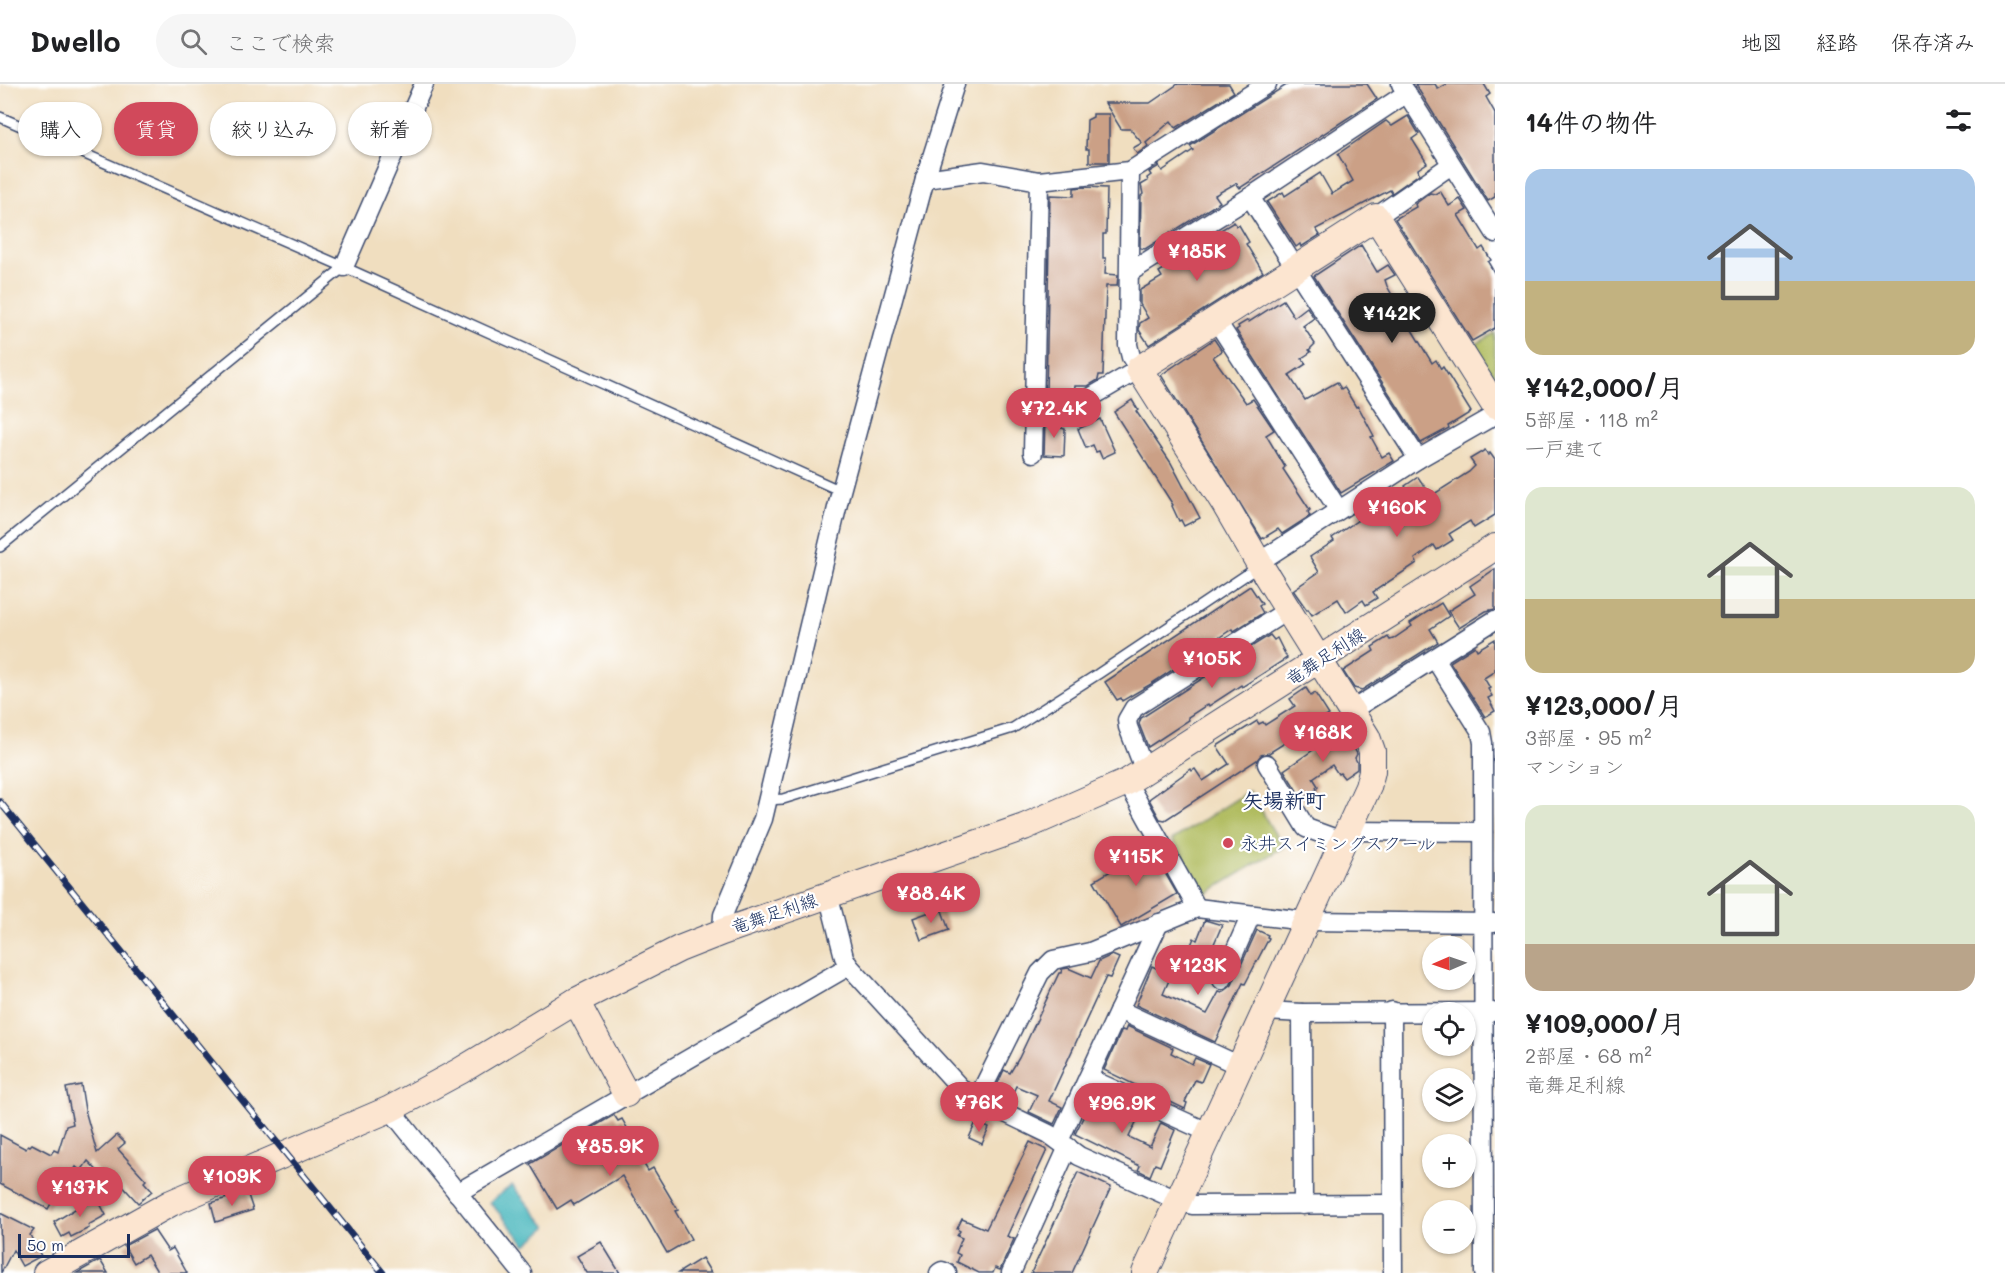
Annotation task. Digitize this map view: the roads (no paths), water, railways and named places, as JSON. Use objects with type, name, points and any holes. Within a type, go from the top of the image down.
[{"type":"street","points":[[344,267],[424,84]]},
{"type":"street","points":[[722,932],[723,915],[763,819],[841,491],[925,179],[955,84]]},
{"type":"street","points":[[925,179],[983,171],[1039,181],[1130,171],[1267,84]]},
{"type":"street","points":[[1130,272],[1250,197],[1404,89],[1495,233]]},
{"type":"street","points":[[1034,405],[1076,406],[1216,320],[1376,217],[1451,165]]},
{"type":"street","points":[[1130,171],[1128,345],[1131,357],[1224,502],[1259,564],[1352,710],[1372,751],[1372,771],[1368,787],[1145,1273]]},
{"type":"street","points":[[1033,453],[1039,181]]},
{"type":"street","points":[[1250,197],[1418,459]]},
{"type":"street","points":[[1376,217],[1495,406]]},
{"type":"street","points":[[1216,320],[1338,509]]},
{"type":"street","points":[[1259,564],[1338,509],[1418,459],[1495,415]]},
{"type":"street","name":"竜舞足利線","points":[[46,1273],[171,1203],[390,1109],[460,1071],[576,1001],[680,949],[828,894],[1024,827],[1136,776],[1495,547]]},
{"type":"street","points":[[1197,908],[1136,776],[1127,720],[1134,708],[1288,610]]},
{"type":"street","points":[[1352,710],[1495,620]]},
{"type":"street","points":[[1435,659],[1488,728],[1483,743],[1483,832],[1489,923],[1484,1273]]},
{"type":"street","points":[[1267,764],[1306,828],[1344,836],[1483,832]]},
{"type":"street","points":[[828,894],[844,957],[849,966],[966,1094],[978,1098],[1063,1144],[1079,1156],[1179,1201],[1192,1204],[1393,1204]]},
{"type":"street","points":[[978,1098],[1040,973],[1053,960],[1090,952],[1197,908],[1305,921],[1489,923]]},
{"type":"street","points":[[1222,980],[1251,915]]},
{"type":"street","points":[[1011,1273],[1088,1078],[1159,923]]},
{"type":"street","points":[[457,1193],[849,966]]},
{"type":"street","points":[[576,1001],[626,1094]]},
{"type":"street","points":[[1119,1010],[1240,1066]]},
{"type":"street","points":[[1266,1011],[1302,1013],[1489,1012]]},
{"type":"street","points":[[1392,1011],[1393,1273]]},
{"type":"street","points":[[1302,1013],[1303,1205]]},
{"type":"street","points":[[1088,1078],[1210,1133]]},
{"type":"street","points":[[390,1109],[522,1273]]},
{"type":"street","points":[[939,1273],[942,1271],[947,1273]]},
{"type":"lane","points":[[0,117],[344,267],[841,491]]},
{"type":"lane","points":[[0,548],[344,267]]},
{"type":"lane","points":[[767,800],[783,799],[1013,728],[1089,680],[1259,564]]},
{"type":"water","points":[[512,1185],[547,1227],[526,1245],[490,1202]]},
{"type":"railway","points":[[0,802],[383,1273]]},
{"type":"place","name":"永井スイミングスクール","points":[[1228,843]]},
{"type":"district","name":"矢場新町","points":[[1284,799]]}]
